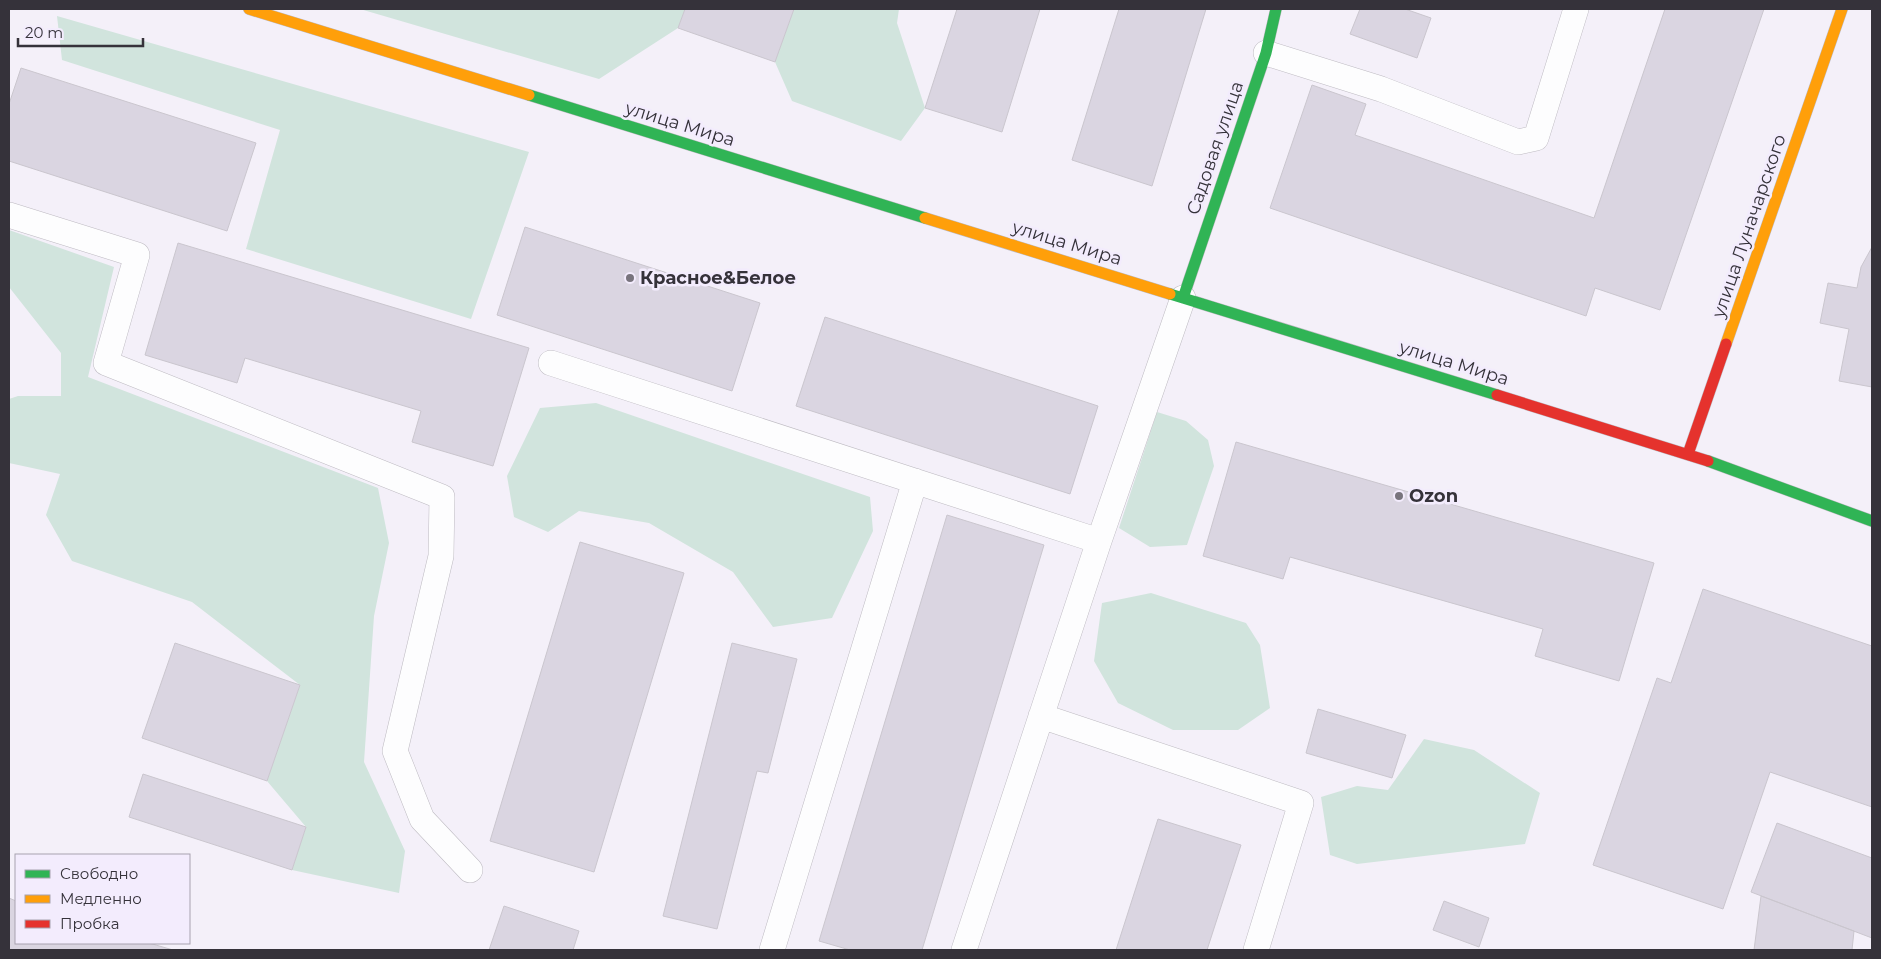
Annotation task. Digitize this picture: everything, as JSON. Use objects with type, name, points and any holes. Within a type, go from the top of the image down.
[{"type":"street","name":"улица Мира","points":[[249,9],[1688,454],[1872,521]]},
{"type":"street","name":"Садовая улица","points":[[1184,298],[1266,53],[1276,9]]},
{"type":"street","name":"улица Луначарского","points":[[1688,454],[1842,9]]},
{"type":"lane","points":[[1266,53],[1381,89],[1518,142],[1536,138],[1576,9]]},
{"type":"lane","points":[[9,215],[136,255],[106,363],[442,496],[441,556],[395,751],[422,819],[470,870]]},
{"type":"lane","points":[[964,950],[1099,541],[1184,298]]},
{"type":"lane","points":[[551,364],[1099,541]]},
{"type":"lane","points":[[772,950],[915,481]]},
{"type":"lane","points":[[1041,716],[1301,803],[1256,950]]},
{"type":"shaded area","points":[[360,9],[685,9],[678,28],[599,79]]},
{"type":"shaded area","points":[[794,9],[899,9],[897,23],[925,108],[901,141],[792,101],[775,62]]},
{"type":"shaded area","points":[[57,16],[529,152],[471,319],[246,249],[280,130],[62,60]]},
{"type":"shaded area","points":[[9,230],[114,267],[88,377],[378,488],[389,543],[374,616],[364,762],[405,851],[399,893],[292,870],[306,827],[267,781],[300,685],[192,602],[72,561],[46,515],[60,474],[9,463],[9,399],[18,396],[61,396],[61,353],[9,287]]},
{"type":"shaded area","points":[[596,403],[870,497],[873,531],[832,618],[773,627],[733,572],[649,523],[579,511],[548,532],[514,517],[507,476],[540,408]]},
{"type":"shaded area","points":[[1157,412],[1186,421],[1208,440],[1214,466],[1187,545],[1150,547],[1119,528]]},
{"type":"shaded area","points":[[1151,593],[1246,623],[1260,645],[1270,708],[1238,730],[1173,730],[1118,703],[1094,661],[1102,603]]},
{"type":"shaded area","points":[[1424,739],[1474,750],[1540,793],[1525,844],[1357,864],[1330,855],[1321,797],[1357,786],[1388,790]]},
{"type":"building","points":[[685,9],[794,9],[775,62],[678,28]]},
{"type":"building","points":[[957,9],[1040,9],[1002,132],[925,108]]},
{"type":"building","points":[[1119,9],[1206,9],[1152,186],[1072,160]]},
{"type":"building","points":[[1360,9],[1405,9],[1431,18],[1417,58],[1350,34]]},
{"type":"building","points":[[1665,9],[1764,9],[1660,310],[1595,288],[1586,316],[1270,208],[1312,85],[1366,104],[1355,135],[1594,218]]},
{"type":"building","points":[[21,68],[256,143],[227,231],[9,161],[9,104]]},
{"type":"building","points":[[525,227],[760,303],[732,391],[497,315]]},
{"type":"building","points":[[178,243],[529,348],[493,466],[412,442],[421,411],[245,358],[237,383],[145,355]]},
{"type":"building","points":[[1872,247],[1872,387],[1839,381],[1849,329],[1820,323],[1828,283],[1857,288],[1861,267]]},
{"type":"building","points":[[825,317],[1098,406],[1070,494],[796,406]]},
{"type":"building","points":[[1236,442],[1654,563],[1619,681],[1535,656],[1543,629],[1290,557],[1283,579],[1203,556]]},
{"type":"building","points":[[947,515],[1044,545],[922,950],[850,950],[819,941]]},
{"type":"building","points":[[580,542],[684,573],[594,872],[490,841]]},
{"type":"building","points":[[1703,589],[1872,646],[1872,807],[1770,772],[1723,909],[1593,865],[1657,678],[1671,683]]},
{"type":"building","points":[[175,643],[300,685],[267,781],[142,738]]},
{"type":"building","points":[[732,643],[797,659],[768,773],[757,771],[717,929],[663,916]]},
{"type":"building","points":[[1318,709],[1406,735],[1392,778],[1306,753]]},
{"type":"building","points":[[143,774],[306,827],[292,870],[129,817]]},
{"type":"building","points":[[1158,819],[1241,845],[1207,950],[1116,950]]},
{"type":"building","points":[[1777,823],[1872,858],[1872,938],[1751,892]]},
{"type":"building","points":[[1761,896],[1854,931],[1852,950],[1754,950]]},
{"type":"building","points":[[9,898],[15,901],[15,944],[152,944],[173,950],[9,950]]},
{"type":"building","points":[[1444,901],[1489,918],[1479,947],[1433,930]]},
{"type":"building","points":[[504,906],[579,931],[573,950],[489,950]]},
{"type":"traffic: fast","points":[[1183,298],[1266,53],[1276,9]]},
{"type":"traffic: fast","points":[[529,95],[925,218]]},
{"type":"traffic: fast","points":[[1170,294],[1497,395]]},
{"type":"traffic: fast","points":[[1708,461],[1872,521]]},
{"type":"traffic: slow","points":[[249,9],[529,95]]},
{"type":"traffic: slow","points":[[1726,344],[1842,9]]},
{"type":"traffic: slow","points":[[925,218],[1170,294]]},
{"type":"traffic: jam","points":[[1688,454],[1726,344]]},
{"type":"traffic: jam","points":[[1497,395],[1708,461]]},
{"type":"place","name":"Красное&Белое","points":[[630,278]]},
{"type":"place","name":"Ozon","points":[[1399,496]]}]
